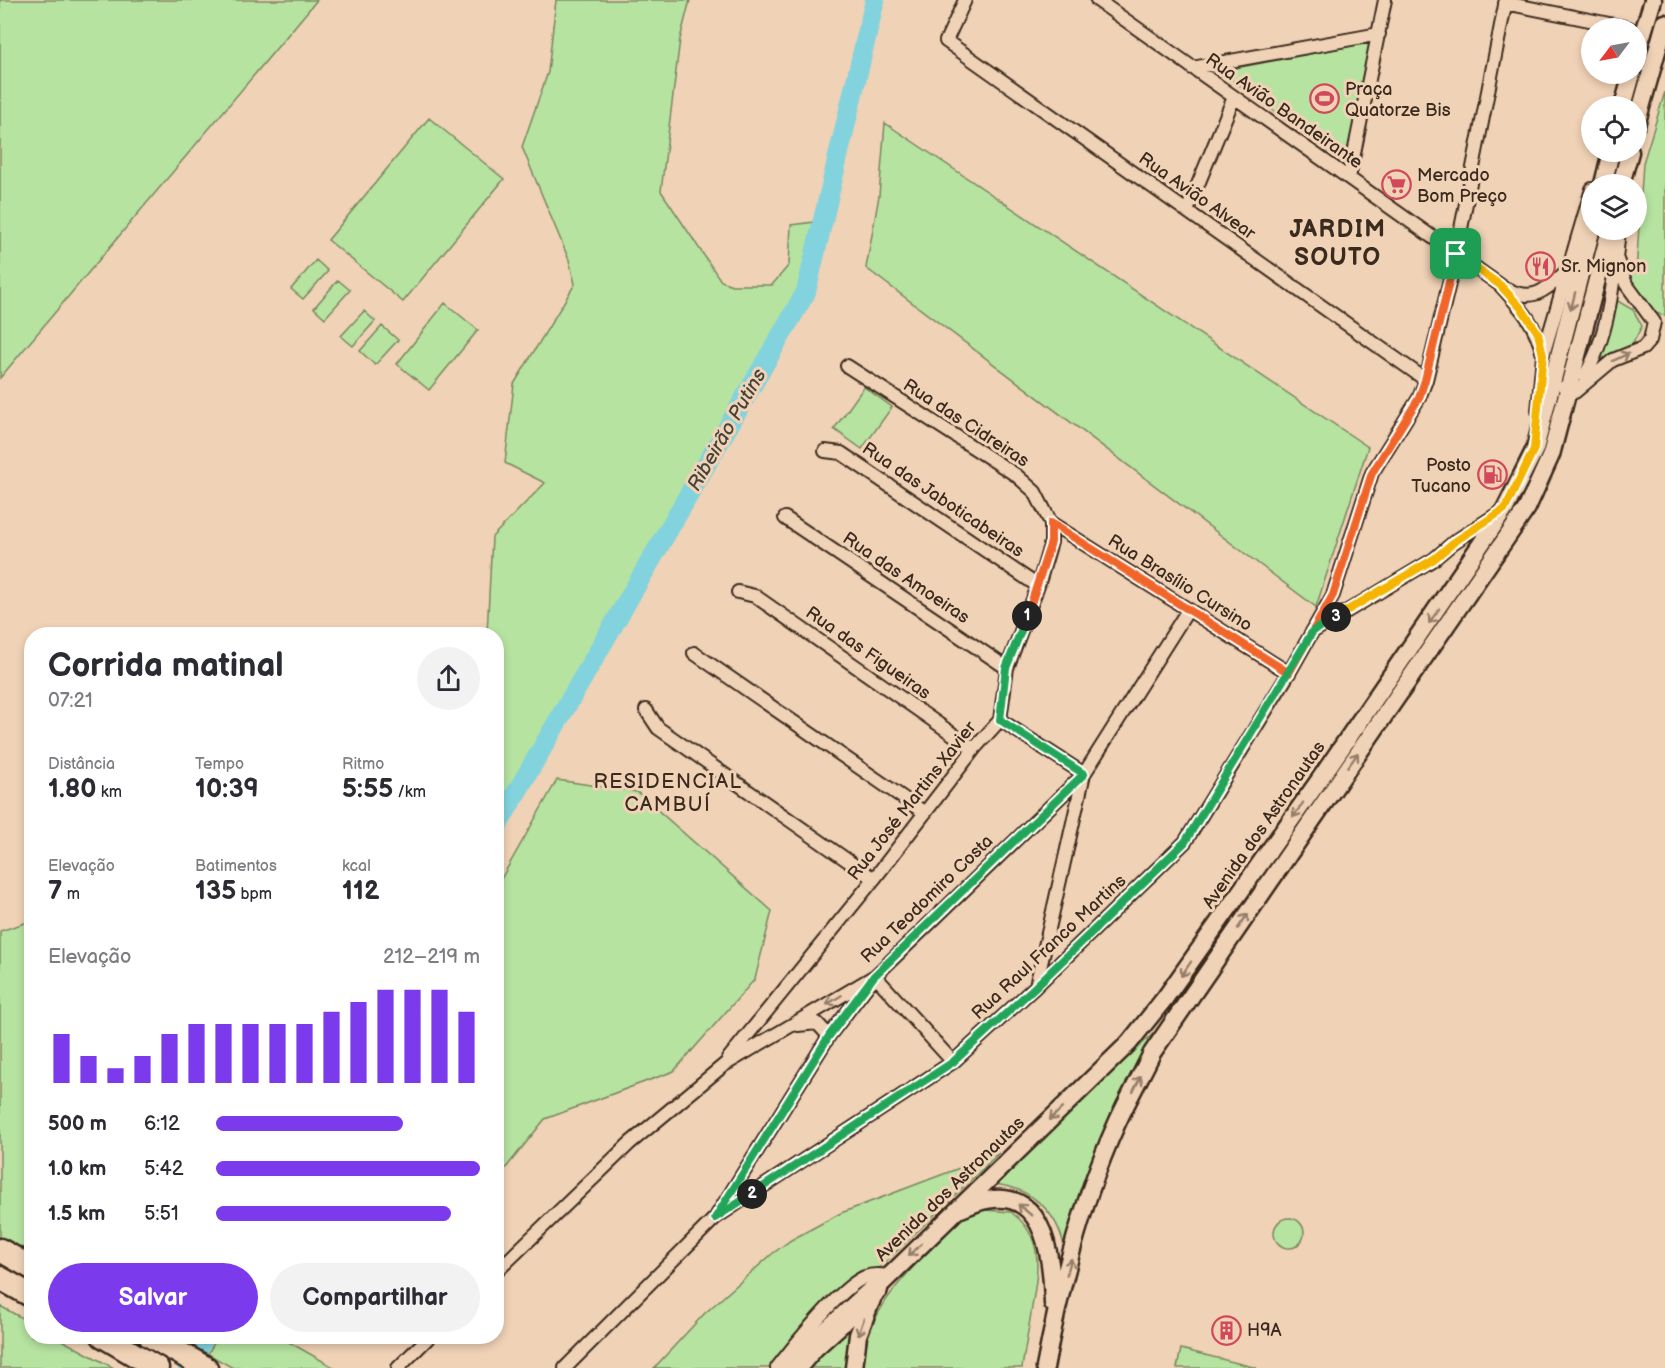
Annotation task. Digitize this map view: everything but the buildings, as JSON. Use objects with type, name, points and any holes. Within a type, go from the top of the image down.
[{"type":"highway","points":[[0,1250],[24,1264]]},
{"type":"highway","points":[[0,1278],[24,1292]]},
{"type":"highway","points":[[794,1368],[813,1346],[882,1282]]},
{"type":"highway","points":[[117,1344],[149,1363]]},
{"type":"highway","points":[[163,1344],[206,1368]]},
{"type":"main road","points":[[1643,18],[1653,0]]},
{"type":"main road","points":[[1644,96],[1665,23]]},
{"type":"main road","name":"Avenida dos Astronautas","points":[[854,1368],[858,1335],[882,1282],[1129,1043],[1165,998],[1468,568],[1505,509],[1534,449],[1547,379],[1585,240]]},
{"type":"main road","name":"Avenida dos Astronautas","points":[[1045,1368],[1053,1323],[1090,1195],[1117,1125],[1152,1053],[1527,508],[1551,455],[1572,391],[1610,253],[1610,240]]},
{"type":"main road","points":[[955,1212],[987,1200],[1004,1199],[1020,1204],[1034,1217],[1044,1234],[1050,1251],[1053,1323]]},
{"type":"street","name":"Rua Avião Alvear","points":[[965,0],[946,41],[1425,380]]},
{"type":"street","name":"Rua Avião Bandeirante","points":[[1097,0],[1500,285],[1522,309],[1538,333],[1543,355]]},
{"type":"street","points":[[1348,178],[1385,0]]},
{"type":"street","points":[[1313,631],[1333,595],[1372,473],[1419,398],[1425,380],[1456,254],[1505,2],[1581,18]]},
{"type":"street","points":[[1192,68],[1379,34]]},
{"type":"street","points":[[1187,210],[1234,97]]},
{"type":"street","points":[[1584,240],[1568,270],[1543,355],[1547,379],[1572,391],[1613,360],[1643,348],[1653,331],[1654,322],[1626,284],[1610,253],[1587,240]]},
{"type":"street","points":[[1610,253],[1615,240]]},
{"type":"street","points":[[1500,285],[1519,296],[1528,296],[1546,288],[1568,270]]},
{"type":"street","name":"Rua das Cidreiras","points":[[847,366],[1016,475],[1035,492],[1051,523]]},
{"type":"street","name":"Rua das Jaboticabeiras","points":[[825,451],[841,453],[1038,586]]},
{"type":"street","name":"Rua Raul Franco Martins","points":[[566,1368],[715,1218],[953,1062],[1035,987],[1185,842],[1313,631],[1434,559],[1454,542],[1505,509]]},
{"type":"street","name":"Rua das Amoeiras","points":[[784,518],[1006,668]]},
{"type":"street","name":"Rua José Martins Xavier","points":[[724,1065],[874,879],[974,749],[1000,720],[1006,668],[1038,586],[1051,542],[1051,523]]},
{"type":"street","name":"Rua Brasílio Cursino","points":[[1051,523],[1289,673]]},
{"type":"street","points":[[1434,559],[1457,546],[1464,547],[1470,557],[1468,568]]},
{"type":"street","name":"Rua das Figueiras","points":[[738,592],[755,596],[974,749]]},
{"type":"street","name":"Rua Teodomiro Costa","points":[[504,1264],[630,1143],[724,1065],[794,1026],[874,976],[1084,774],[1188,610]]},
{"type":"street","points":[[694,653],[925,813]]},
{"type":"street","points":[[646,710],[658,728],[874,879]]},
{"type":"street","points":[[1000,720],[1084,774],[1035,987]]},
{"type":"street","points":[[715,1218],[829,1036],[874,976],[953,1062]]},
{"type":"street","points":[[794,1026],[817,1023],[829,1036]]},
{"type":"street","points":[[777,1368],[816,1322],[861,1280],[867,1276],[882,1282]]},
{"type":"street","points":[[398,1368],[422,1344]]},
{"type":"green space","points":[[0,0],[317,0],[0,378]]},
{"type":"green space","points":[[556,0],[690,0],[680,39],[661,191],[721,281],[732,285],[772,285],[789,265],[791,225],[823,221],[806,292],[504,816],[504,627],[487,627],[492,537],[545,483],[505,463],[514,384],[575,284],[569,260],[522,147],[548,72]]},
{"type":"green space","points":[[1372,42],[1346,164],[1220,71]]},
{"type":"green space","points":[[1665,92],[1665,316],[1646,309],[1622,272],[1636,273],[1638,240],[1647,240],[1647,174],[1642,174],[1643,162],[1647,162],[1647,150]]},
{"type":"green space","points":[[429,118],[504,179],[403,302],[328,240]]},
{"type":"green space","points":[[885,123],[1368,447],[1316,607],[866,268],[879,196]]},
{"type":"green space","points":[[316,260],[328,271],[303,299],[291,289]]},
{"type":"green space","points":[[338,280],[350,290],[325,318],[314,308]]},
{"type":"green space","points":[[1616,300],[1633,310],[1642,326],[1632,345],[1597,365]]},
{"type":"green space","points":[[445,303],[478,330],[429,390],[397,364]]},
{"type":"green space","points":[[364,311],[375,321],[353,346],[341,336]]},
{"type":"green space","points":[[382,326],[398,340],[375,365],[360,351]]},
{"type":"green space","points":[[864,387],[892,407],[862,449],[834,429]]},
{"type":"green space","points":[[557,780],[637,792],[772,911],[755,979],[674,1071],[545,1119],[504,1170],[504,874]]},
{"type":"green space","points":[[24,923],[24,1252],[0,1238],[0,931]]},
{"type":"green space","points":[[1155,1032],[1126,1084],[1101,1137],[1072,1221],[1065,1250],[1056,1224],[1040,1203],[1030,1195],[1018,1190],[991,1184]]},
{"type":"green space","points":[[999,1153],[810,1334],[784,1368],[654,1368],[704,1314],[791,1240],[841,1213]]},
{"type":"green space","points":[[984,1210],[1011,1212],[1022,1222],[1034,1244],[1036,1280],[1022,1368],[863,1368],[866,1345],[873,1325],[882,1306],[895,1288],[955,1224],[965,1216]]},
{"type":"green space","points":[[1289,1218],[1300,1222],[1304,1233],[1300,1244],[1289,1248],[1278,1244],[1274,1233],[1278,1222]]},
{"type":"green space","points":[[0,1306],[24,1319],[24,1344],[69,1344],[114,1368],[0,1368]]},
{"type":"green space","points":[[855,1317],[847,1368],[804,1368]]},
{"type":"green space","points":[[214,1344],[292,1344],[335,1368],[233,1368],[208,1354]]},
{"type":"green space","points":[[1181,1349],[1257,1368],[1177,1368]]},
{"type":"waterway","name":"Ribeirão Putins","points":[[504,814],[806,292],[875,0]]},
{"type":"waterway","name":"Ribeirão Putins","points":[[188,1368],[201,1344]]},
{"type":"place","name":"Praça Quatorze Bis","points":[[1324,99]]},
{"type":"place","name":"Mercado Bom Preço","points":[[1396,185]]},
{"type":"place","name":"Sr. Mignon","points":[[1540,266]]},
{"type":"place","name":"Posto Tucano","points":[[1492,475]]},
{"type":"place","name":"H9A","points":[[1226,1330]]},
{"type":"district","name":"JARDIM SOUTO","points":[[1338,243]]},
{"type":"district","name":"RESIDENCIAL CAMBUÍ","points":[[668,794]]},
{"type":"route","points":[[1456,254],[1419,398],[1372,473],[1333,595],[1289,673],[1051,523],[1051,542],[1038,586],[1006,668],[1000,720],[1084,774],[874,976],[829,1036],[715,1218],[953,1062],[1035,987],[1185,842],[1289,673],[1313,631],[1434,559],[1454,542],[1505,509],[1534,449],[1543,355],[1538,333],[1522,309],[1500,285],[1456,254]]}]
